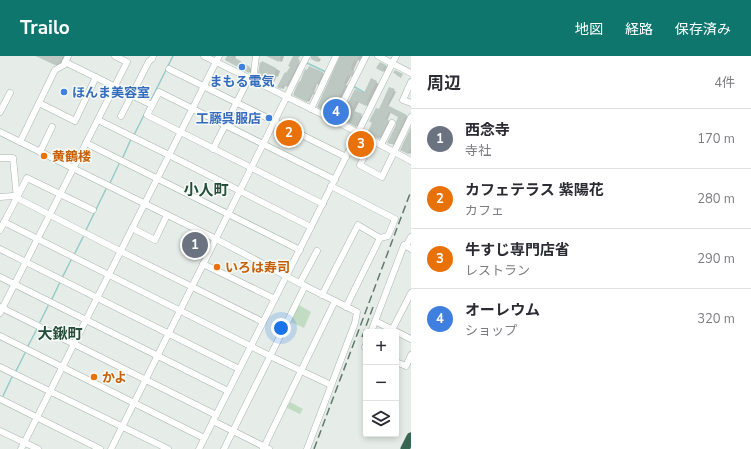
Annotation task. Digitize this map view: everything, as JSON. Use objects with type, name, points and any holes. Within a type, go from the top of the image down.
[{"type":"highway","points":[[405,449],[411,437]]},
{"type":"street","points":[[115,56],[127,62],[1,309],[146,380],[215,418],[233,431],[265,448],[301,370],[335,302]]},
{"type":"street","points":[[121,116],[153,56]]},
{"type":"street","points":[[204,56],[217,59],[251,80],[334,120],[411,160]]},
{"type":"street","points":[[213,149],[236,102],[251,80],[256,56]]},
{"type":"street","points":[[111,449],[307,56]]},
{"type":"street","points":[[311,109],[336,56]]},
{"type":"street","points":[[334,120],[366,56]]},
{"type":"street","points":[[378,56],[411,73]]},
{"type":"street","points":[[199,449],[396,56]]},
{"type":"street","points":[[20,142],[56,70],[64,65],[67,59],[96,77],[152,105]]},
{"type":"street","points":[[21,449],[217,59]]},
{"type":"street","points":[[169,69],[346,157]]},
{"type":"street","points":[[39,104],[74,121],[96,77]]},
{"type":"street","points":[[411,82],[403,100],[411,104]]},
{"type":"street","points":[[323,204],[147,115],[152,105],[159,92],[335,180]]},
{"type":"street","points":[[0,112],[10,93]]},
{"type":"street","points":[[372,140],[360,165],[382,177],[411,117]]},
{"type":"street","points":[[98,120],[311,227]]},
{"type":"street","points":[[381,145],[392,123]]},
{"type":"street","points":[[40,152],[52,127]]},
{"type":"street","points":[[0,132],[216,239],[335,302],[358,312],[307,449]]},
{"type":"street","points":[[86,143],[300,250]]},
{"type":"street","points":[[0,158],[12,158],[17,199]]},
{"type":"street","points":[[0,230],[27,178],[93,210]]},
{"type":"street","points":[[322,295],[358,225],[380,238],[388,236],[395,219],[331,186]]},
{"type":"street","points":[[0,197],[13,196],[263,322]]},
{"type":"street","points":[[132,228],[155,240],[167,215]]},
{"type":"street","points":[[4,222],[270,356],[331,385]]},
{"type":"street","points":[[372,329],[404,245],[409,248],[411,237]]},
{"type":"street","points":[[346,307],[380,238]]},
{"type":"street","points":[[0,250],[239,369]]},
{"type":"street","points":[[224,449],[270,356],[317,250]]},
{"type":"street","points":[[204,264],[275,299]]},
{"type":"street","points":[[0,278],[228,391]]},
{"type":"street","points":[[393,329],[411,293]]},
{"type":"street","points":[[376,321],[390,329]]},
{"type":"street","points":[[399,333],[411,339]]},
{"type":"street","points":[[0,336],[204,438]]},
{"type":"street","points":[[399,363],[406,366],[411,355]]},
{"type":"street","points":[[0,367],[168,449]]},
{"type":"street","points":[[0,399],[100,449]]},
{"type":"street","points":[[0,431],[38,449]]},
{"type":"green space","points":[[299,305],[311,312],[304,328],[291,322]]},
{"type":"green space","points":[[290,402],[303,409],[300,414],[287,408]]},
{"type":"building","points":[[36,56],[63,56],[60,62],[55,65]]},
{"type":"building","points":[[227,56],[232,56],[250,67],[249,73],[225,60]]},
{"type":"building","points":[[266,56],[281,56],[279,62]]},
{"type":"building","points":[[293,56],[300,56],[298,59],[300,60],[286,87],[283,85],[281,89],[277,87],[285,72],[286,73],[290,67],[288,66]]},
{"type":"building","points":[[311,56],[319,57],[317,62],[311,59]]},
{"type":"building","points":[[340,56],[359,56],[357,61],[355,60],[351,67],[354,71],[351,76],[348,75],[344,83],[346,84],[330,113],[317,107]]},
{"type":"building","points":[[262,61],[276,68],[274,75],[272,74],[270,80],[267,79],[266,81],[260,79],[261,76],[258,75],[260,62],[261,63]]},
{"type":"building","points":[[380,62],[386,65],[383,72],[376,68]]},
{"type":"building","points":[[309,66],[323,72],[317,85],[315,84],[312,90],[314,91],[313,95],[311,94],[307,102],[293,95],[305,69],[307,70]]},
{"type":"building","points":[[395,70],[403,74],[401,78],[393,73]]},
{"type":"building","points":[[371,78],[377,81],[366,106],[356,101],[352,110],[362,114],[356,127],[340,118],[355,89],[364,93]]},
{"type":"building","points":[[389,87],[395,89],[387,105],[407,115],[393,144],[387,143],[396,125],[398,117],[389,112],[385,119],[389,120],[379,139],[367,133],[372,123],[369,121],[376,108],[379,109]]},
{"type":"building","points":[[411,127],[411,148],[408,154],[400,150]]},
{"type":"waterway","points":[[151,100],[173,56]]},
{"type":"waterway","points":[[307,63],[326,72]]},
{"type":"waterway","points":[[353,86],[365,93]]},
{"type":"waterway","points":[[134,135],[148,107]]},
{"type":"waterway","points":[[123,157],[131,139]]},
{"type":"waterway","points":[[110,183],[119,164]]},
{"type":"waterway","points":[[86,230],[106,189]]},
{"type":"waterway","points":[[75,253],[83,237]]},
{"type":"waterway","points":[[62,278],[71,260]]},
{"type":"waterway","points":[[52,299],[60,282]]},
{"type":"waterway","points":[[40,322],[48,306]]},
{"type":"waterway","points":[[28,346],[37,329]]},
{"type":"waterway","points":[[16,371],[25,353]]},
{"type":"waterway","points":[[3,396],[12,377]]},
{"type":"railway","points":[[314,449],[411,191]]},
{"type":"railway","points":[[362,337],[373,307]]},
{"type":"place","name":"まもる電気","points":[[242,67]]},
{"type":"place","name":"ほんま美容室","points":[[64,92]]},
{"type":"place","name":"オーレウム","points":[[336,112]]},
{"type":"place","name":"工藤呉服店","points":[[269,118]]},
{"type":"place","name":"カフェテラス 紫陽花","points":[[289,133]]},
{"type":"place","name":"牛すじ専門店省","points":[[361,144]]},
{"type":"place","name":"黄鶴楼","points":[[44,156]]},
{"type":"place","name":"西念寺","points":[[195,245]]},
{"type":"place","name":"いろは寿司","points":[[217,267]]},
{"type":"place","name":"かよ","points":[[94,377]]},
{"type":"district","name":"小人町","points":[[206,190]]},
{"type":"district","name":"大鍬町","points":[[60,334]]}]
